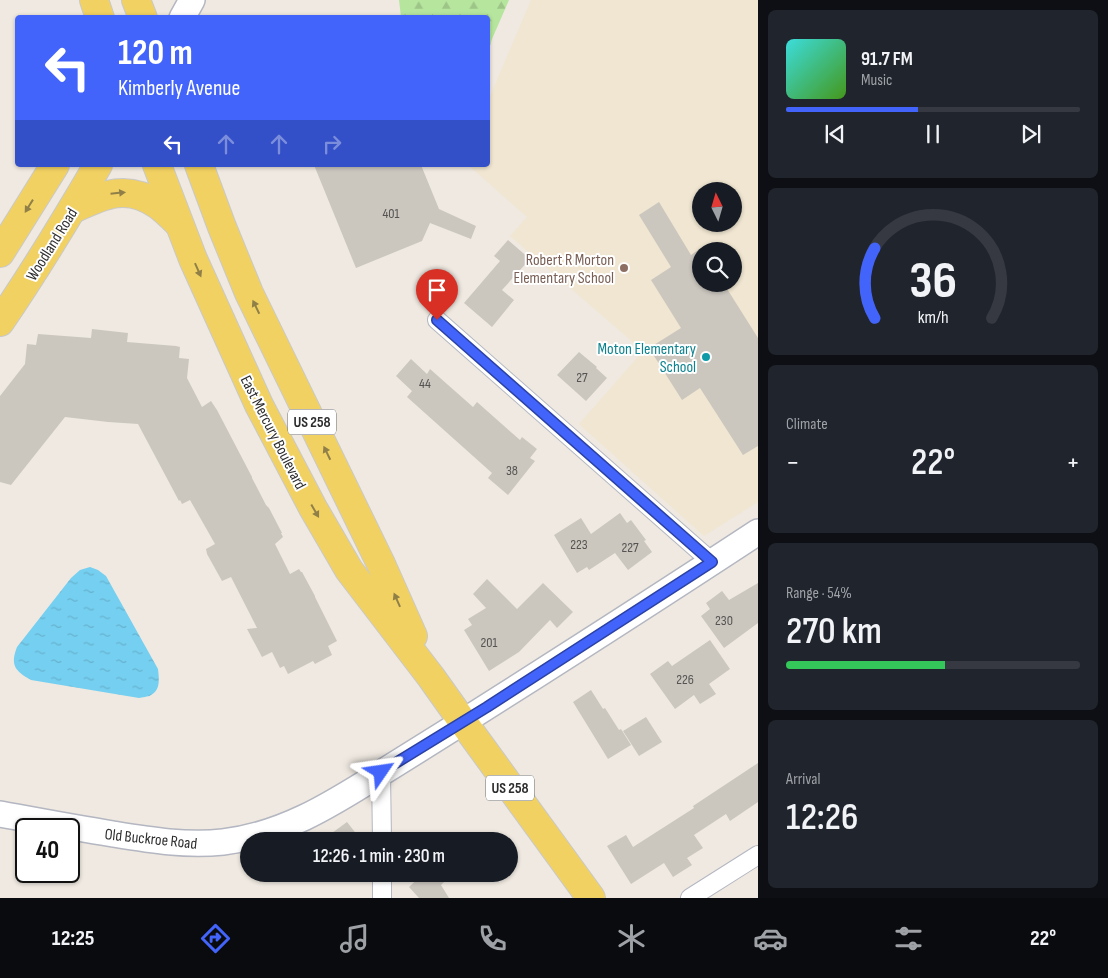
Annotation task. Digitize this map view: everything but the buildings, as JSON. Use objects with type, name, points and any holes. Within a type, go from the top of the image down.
[{"type":"main road","points":[[94,0],[99,15]]},
{"type":"main road","points":[[0,253],[54,167]]},
{"type":"main road","name":"Woodland Road","points":[[0,322],[20,294],[97,167]]},
{"type":"main road","name":"East Mercury Boulevard","points":[[158,167],[217,313],[259,405],[313,508],[349,570],[431,677],[591,898]]},
{"type":"main road","name":"East Mercury Boulevard","points":[[199,167],[249,293],[381,564],[431,677]]},
{"type":"main road","points":[[73,209],[105,195],[117,192],[130,192],[153,202],[180,225]]},
{"type":"street","points":[[184,15],[192,0]]},
{"type":"street","points":[[437,320],[712,562]]},
{"type":"street","name":"Old Buckroe Road","points":[[0,814],[165,842],[206,844],[261,834],[297,821],[335,801],[462,722],[758,532]]},
{"type":"street","points":[[381,772],[382,832]]},
{"type":"street","points":[[690,898],[758,855]]},
{"type":"street","points":[[382,882],[382,898]]},
{"type":"shaded area","name":"Robert R Morton Elementary School","points":[[531,0],[758,0],[758,502],[704,536],[579,424],[643,351],[510,236],[527,217],[470,167],[490,167],[490,96]]},
{"type":"green space","points":[[399,0],[509,0],[490,46],[490,15],[401,15]]},
{"type":"water","points":[[90,567],[106,576],[158,669],[158,687],[150,696],[139,698],[31,680],[21,674],[15,667],[14,658],[17,647],[71,578],[80,570]]},
{"type":"place","name":"Robert R Morton Elementary School","points":[[624,268]]},
{"type":"place","name":"Moton Elementary School","points":[[706,357]]},
{"type":"route","points":[[381,772],[487,707],[712,562],[437,320]]}]
